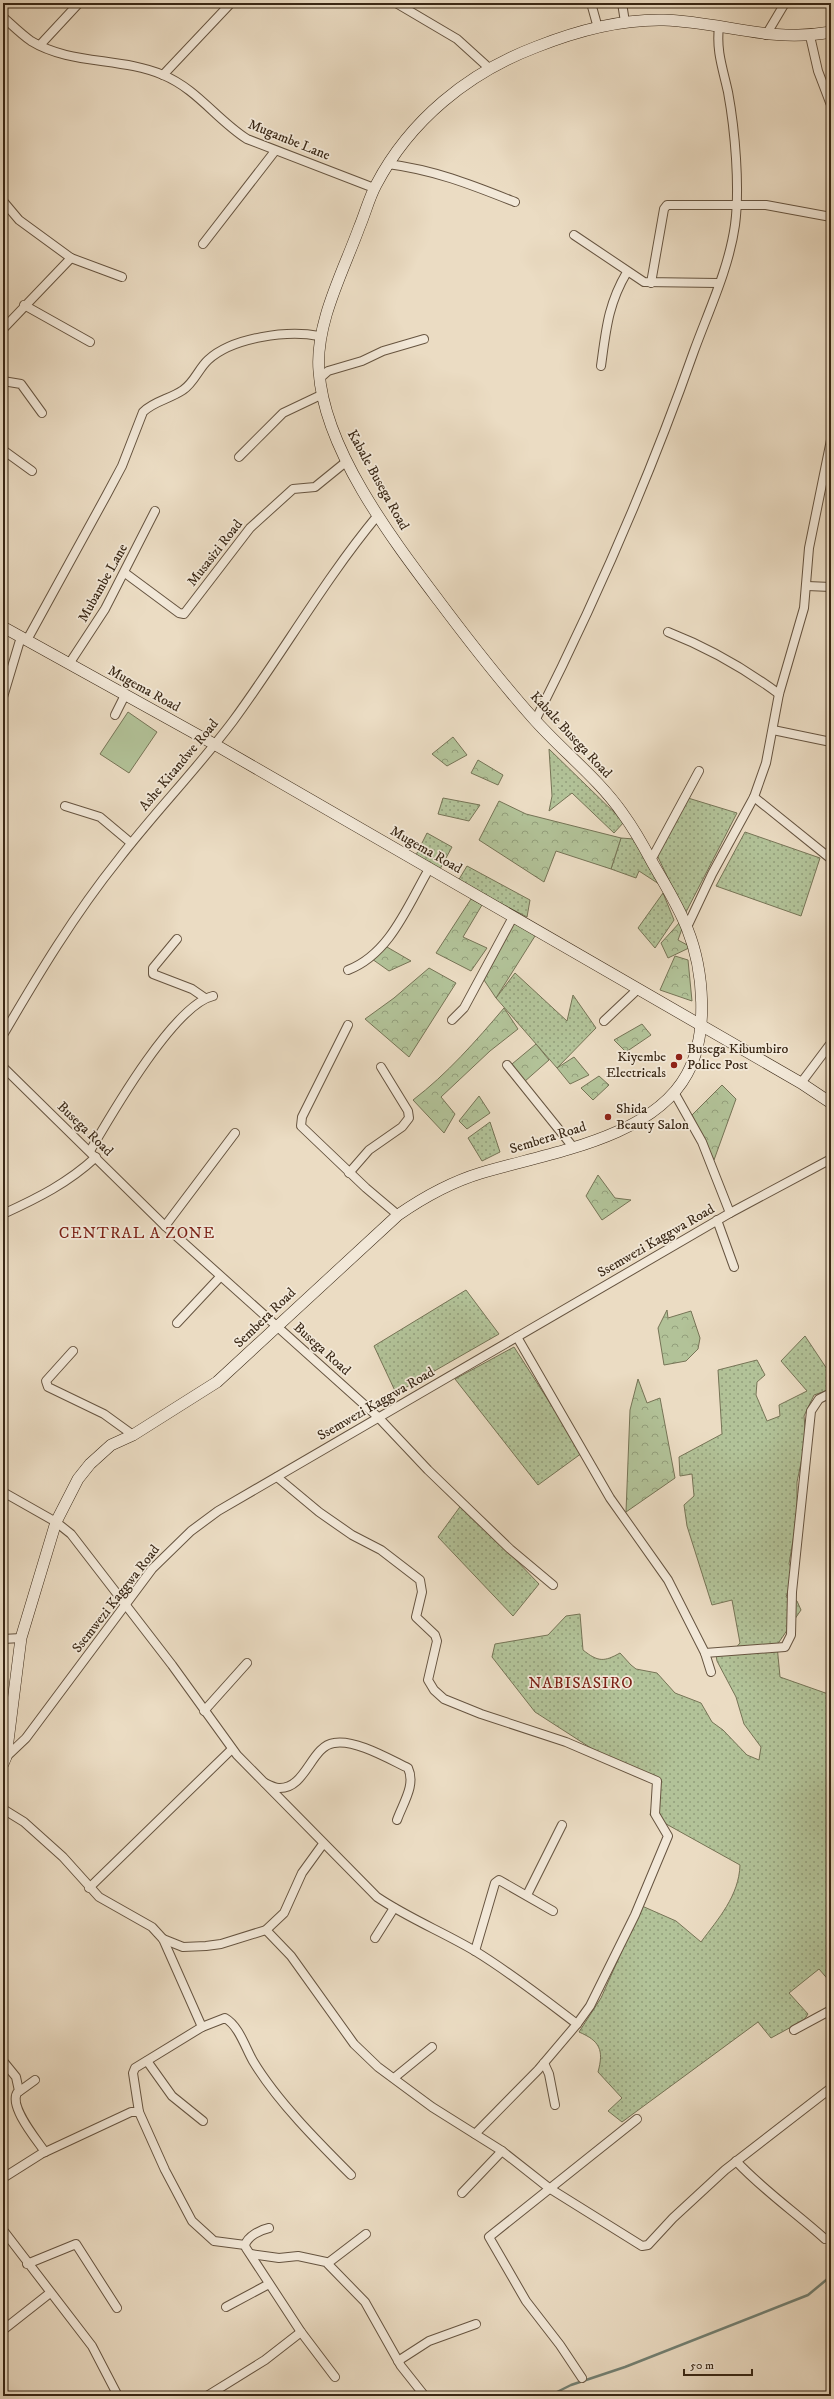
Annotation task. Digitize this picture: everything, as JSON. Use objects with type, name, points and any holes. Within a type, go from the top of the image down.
[{"type":"street","points":[[40,45],[79,3]]},
{"type":"street","points":[[164,75],[231,3]]},
{"type":"street","points":[[591,3],[598,28]]},
{"type":"street","points":[[622,3],[625,22]]},
{"type":"street","points":[[766,35],[785,3]]},
{"type":"street","points":[[401,4],[457,39],[489,68]]},
{"type":"street","name":"Mugambe Lane","points":[[3,17],[17,30],[40,45],[70,56],[130,64],[164,75],[194,93],[234,130],[247,139],[374,188]]},
{"type":"street","name":"Kabale Busega Road","points":[[702,1026],[698,974],[687,927],[651,860],[618,807],[535,721],[468,640],[404,554],[378,515],[347,461],[330,420],[319,379],[319,336],[374,188],[388,164],[420,121],[446,98],[489,68],[537,46],[598,28],[625,22],[661,20],[719,27],[766,35],[810,36],[831,32]]},
{"type":"street","points":[[535,721],[586,619],[644,487],[672,415],[733,236],[737,204],[728,93],[718,51],[719,27]]},
{"type":"street","points":[[810,36],[818,71],[831,105]]},
{"type":"street","points":[[203,244],[275,151]]},
{"type":"street","points":[[388,164],[421,168],[442,174],[515,202]]},
{"type":"street","points":[[3,201],[19,220],[71,258],[122,277]]},
{"type":"street","points":[[652,283],[664,208],[667,205],[766,205],[831,217]]},
{"type":"street","points":[[574,235],[626,272],[644,282],[718,283]]},
{"type":"street","points":[[3,328],[71,258]]},
{"type":"street","points":[[601,366],[607,316],[615,292],[626,272]]},
{"type":"street","points":[[24,305],[90,342]]},
{"type":"street","points":[[3,697],[24,638],[106,496],[143,412],[149,407],[185,390],[208,360],[230,347],[289,334],[304,333],[319,336]]},
{"type":"street","points":[[319,379],[328,371],[362,361],[384,351],[424,339]]},
{"type":"street","points":[[3,381],[21,384],[42,413]]},
{"type":"street","points":[[239,457],[283,412],[323,394]]},
{"type":"street","points":[[687,927],[712,874],[754,797],[766,763],[779,694],[800,628],[807,586],[809,548],[831,440]]},
{"type":"street","points":[[3,450],[32,471]]},
{"type":"street","name":"Musasizi Road","points":[[125,573],[179,613],[184,614],[250,528],[293,489],[315,487],[347,461]]},
{"type":"street","name":"Mubambe Lane","points":[[69,664],[90,633],[125,573],[155,511]]},
{"type":"street","name":"Ashe Kitandwe Road","points":[[3,1035],[60,942],[131,843],[233,720],[324,585],[378,515]]},
{"type":"street","points":[[807,586],[831,587]]},
{"type":"street","name":"Mugema Road","points":[[3,627],[214,744],[801,1083],[831,1103]]},
{"type":"street","points":[[668,632],[730,660],[779,694]]},
{"type":"street","points":[[114,716],[125,695]]},
{"type":"street","points":[[773,730],[831,742]]},
{"type":"street","points":[[651,860],[699,771]]},
{"type":"street","points":[[754,797],[831,859]]},
{"type":"street","points":[[65,806],[100,818],[131,843]]},
{"type":"street","points":[[348,970],[360,966],[387,940],[429,869]]},
{"type":"street","points":[[452,1020],[464,1008],[513,917]]},
{"type":"street","points":[[3,1214],[51,1192],[75,1176],[93,1154],[161,1041],[182,1017],[209,997],[153,974],[153,968],[177,939]]},
{"type":"street","points":[[604,1021],[638,989]]},
{"type":"street","points":[[348,1025],[302,1117],[301,1126],[349,1173],[398,1215]]},
{"type":"street","name":"Sembera Road","points":[[5,1760],[21,1638],[56,1522],[78,1479],[90,1464],[111,1445],[133,1435],[217,1382],[398,1215],[426,1196],[478,1173],[573,1146],[621,1130],[648,1115],[675,1094],[695,1059],[702,1026]]},
{"type":"street","points":[[801,1083],[831,1043]]},
{"type":"street","points":[[507,1065],[573,1146]]},
{"type":"street","points":[[349,1173],[369,1150],[402,1127],[409,1118],[408,1111],[381,1067]]},
{"type":"street","name":"Busega Road","points":[[3,1068],[93,1154],[165,1226],[220,1277],[378,1417],[428,1470],[488,1528],[553,1585]]},
{"type":"street","points":[[675,1094],[702,1142],[730,1213]]},
{"type":"street","points":[[165,1226],[235,1133]]},
{"type":"street","name":"Ssemwezi Kaggwa Road","points":[[5,1760],[26,1738],[152,1569],[191,1531],[218,1511],[717,1220],[831,1159]]},
{"type":"street","points":[[717,1220],[734,1267]]},
{"type":"street","points":[[177,1323],[220,1277]]},
{"type":"street","points":[[517,1337],[610,1498],[668,1580],[705,1653],[711,1672]]},
{"type":"street","points":[[73,1351],[46,1381],[48,1387],[104,1414],[133,1435]]},
{"type":"street","points":[[705,1653],[784,1647],[788,1644],[811,1412],[819,1399],[831,1394]]},
{"type":"street","points":[[277,1477],[319,1512],[352,1535],[381,1550],[420,1580],[422,1592],[416,1618],[435,1635],[438,1641],[428,1680],[434,1690],[444,1699],[481,1714],[566,1742],[657,1781],[654,1814],[668,1836],[635,1915],[590,2006],[544,2063],[475,2134]]},
{"type":"street","points":[[3,1492],[56,1522],[72,1534],[126,1604],[232,1749],[323,1844],[377,1897],[394,1908],[475,1951],[528,1986],[577,2024]]},
{"type":"street","points":[[3,1639],[21,1638]]},
{"type":"street","points":[[204,1711],[247,1663]]},
{"type":"street","points":[[264,1783],[279,1788],[286,1787],[300,1778],[324,1747],[334,1743],[350,1743],[408,1768],[412,1776],[410,1788],[397,1820]]},
{"type":"street","points":[[90,1888],[232,1749]]},
{"type":"street","points":[[3,1809],[24,1822],[63,1857],[99,1897],[152,1927],[163,1939],[202,2027]]},
{"type":"street","points":[[527,1895],[562,1825]]},
{"type":"street","points":[[163,1939],[183,1947],[206,1946],[221,1944],[266,1930],[284,1913],[302,1873],[323,1844]]},
{"type":"street","points":[[475,1951],[495,1883],[499,1880],[506,1882],[553,1911]]},
{"type":"street","points":[[375,1938],[394,1908]]},
{"type":"street","points":[[266,1930],[291,1956],[354,2044],[378,2067],[502,2151],[549,2188],[645,2246],[673,2218],[736,2161],[831,2088]]},
{"type":"street","points":[[794,2030],[831,2010]]},
{"type":"street","points":[[335,2377],[301,2332],[245,2245],[214,2241],[192,2221],[165,2170],[140,2112],[133,2073],[135,2068],[202,2027],[225,2018],[233,2024],[254,2063],[278,2095],[351,2175]]},
{"type":"street","points":[[394,2078],[432,2047]]},
{"type":"street","points":[[3,2061],[16,2076],[19,2092]]},
{"type":"street","points":[[146,2061],[172,2096],[203,2121]]},
{"type":"street","points":[[544,2063],[549,2074],[555,2105]]},
{"type":"street","points":[[35,2080],[19,2092],[15,2099],[20,2114],[45,2152]]},
{"type":"street","points":[[3,2178],[45,2152],[131,2112],[140,2112]]},
{"type":"street","points":[[582,2378],[560,2345],[526,2301],[489,2237],[637,2119]]},
{"type":"street","points":[[462,2193],[502,2151]]},
{"type":"street","points":[[736,2161],[754,2181],[797,2214],[824,2239]]},
{"type":"street","points":[[245,2245],[258,2232],[269,2228]]},
{"type":"street","points":[[3,2230],[27,2264],[92,2346],[118,2396]]},
{"type":"street","points":[[328,2263],[366,2234]]},
{"type":"street","points":[[27,2264],[76,2244],[118,2308]]},
{"type":"street","points":[[252,2254],[279,2258],[298,2256],[328,2263],[365,2302],[398,2361],[424,2395]]},
{"type":"street","points":[[226,2307],[269,2284]]},
{"type":"street","points":[[3,2330],[50,2293]]},
{"type":"street","points":[[398,2361],[429,2341],[476,2324]]},
{"type":"street","points":[[207,2396],[265,2360],[301,2332]]},
{"type":"green space","points":[[128,712],[157,732],[129,773],[100,754]]},
{"type":"green space","points":[[453,737],[467,755],[447,766],[432,754]]},
{"type":"green space","points":[[549,749],[624,822],[614,833],[572,793],[549,811],[552,796]]},
{"type":"green space","points":[[478,760],[503,775],[498,785],[471,773]]},
{"type":"green space","points":[[443,798],[480,805],[469,821],[438,814]]},
{"type":"green space","points":[[688,798],[737,813],[685,914],[657,855]]},
{"type":"green space","points":[[499,801],[526,814],[621,838],[611,869],[556,851],[544,882],[479,840]]},
{"type":"green space","points":[[745,832],[820,858],[801,916],[716,886]]},
{"type":"green space","points":[[427,833],[452,847],[440,869],[416,855]]},
{"type":"green space","points":[[621,838],[634,839],[659,884],[639,871],[636,878],[611,869]]},
{"type":"green space","points":[[467,866],[530,900],[527,917],[458,881]]},
{"type":"green space","points":[[663,893],[674,920],[655,948],[638,928]]},
{"type":"green space","points":[[471,899],[482,905],[463,937],[487,948],[471,971],[436,953]]},
{"type":"green space","points":[[516,919],[535,936],[496,998],[484,980]]},
{"type":"green space","points":[[681,921],[683,926],[678,940],[691,947],[668,958],[661,943]]},
{"type":"green space","points":[[387,947],[411,961],[389,971],[372,959]]},
{"type":"green space","points":[[675,956],[688,960],[692,1001],[660,990]]},
{"type":"green space","points":[[429,968],[456,983],[409,1057],[365,1019],[394,998]]},
{"type":"green space","points":[[515,973],[567,1021],[573,995],[596,1028],[557,1068],[496,998]]},
{"type":"green space","points":[[504,1008],[518,1029],[490,1051],[441,1097],[455,1114],[444,1133],[413,1100],[438,1079],[472,1045]]},
{"type":"green space","points":[[642,1024],[651,1035],[626,1052],[614,1040]]},
{"type":"green space","points":[[536,1044],[549,1060],[524,1082],[512,1064]]},
{"type":"green space","points":[[574,1057],[589,1075],[570,1084],[557,1068]]},
{"type":"green space","points":[[599,1076],[609,1085],[593,1100],[581,1088]]},
{"type":"green space","points":[[722,1085],[736,1099],[714,1160],[692,1115]]},
{"type":"green space","points":[[479,1096],[490,1113],[467,1129],[459,1121]]},
{"type":"green space","points":[[490,1122],[500,1152],[482,1161],[468,1138]]},
{"type":"green space","points":[[598,1175],[615,1198],[631,1200],[602,1220],[586,1196]]},
{"type":"green space","points":[[466,1290],[499,1334],[396,1393],[374,1346]]},
{"type":"green space","points":[[667,1310],[668,1318],[691,1311],[700,1338],[698,1349],[686,1361],[664,1365],[658,1328]]},
{"type":"green space","points":[[805,1336],[831,1375],[831,1389],[814,1395],[804,1416],[806,1439],[797,1482],[797,1517],[789,1564],[794,1572],[786,1597],[797,1601],[801,1610],[777,1645],[780,1677],[831,1695],[831,1983],[819,1969],[789,1993],[808,2014],[804,2020],[771,2038],[758,2022],[622,2122],[608,2111],[622,2098],[598,2072],[601,2058],[599,2047],[592,2039],[579,2032],[601,1998],[642,1906],[676,1921],[701,1942],[721,1916],[732,1897],[739,1876],[740,1865],[650,1815],[657,1785],[608,1759],[535,1712],[492,1657],[495,1644],[548,1635],[566,1616],[580,1614],[583,1650],[597,1659],[610,1658],[620,1653],[636,1669],[657,1673],[675,1693],[701,1703],[712,1722],[723,1730],[747,1755],[759,1760],[761,1747],[744,1724],[736,1697],[717,1661],[716,1655],[732,1652],[740,1643],[732,1600],[712,1605],[687,1526],[684,1505],[694,1496],[692,1474],[680,1476],[679,1457],[722,1434],[718,1370],[757,1360],[765,1375],[757,1382],[756,1395],[767,1421],[780,1416],[779,1405],[807,1391],[781,1361]]},
{"type":"green space","points":[[514,1347],[582,1453],[538,1485],[455,1379]]},
{"type":"green space","points":[[638,1379],[647,1403],[660,1398],[675,1478],[626,1512],[630,1410]]},
{"type":"green space","points":[[462,1504],[539,1584],[513,1616],[438,1537]]},
{"type":"waterway","points":[[549,2396],[571,2385],[625,2367],[808,2295],[831,2276]]},
{"type":"place","name":"Busega Kibumbiro Police Post","points":[[679,1057]]},
{"type":"place","name":"Kiyembe Electricals","points":[[674,1065]]},
{"type":"place","name":"Shida Beauty Salon","points":[[608,1117]]},
{"type":"district","name":"CENTRAL A ZONE","points":[[137,1233]]},
{"type":"district","name":"NABISASIRO","points":[[581,1683]]}]
